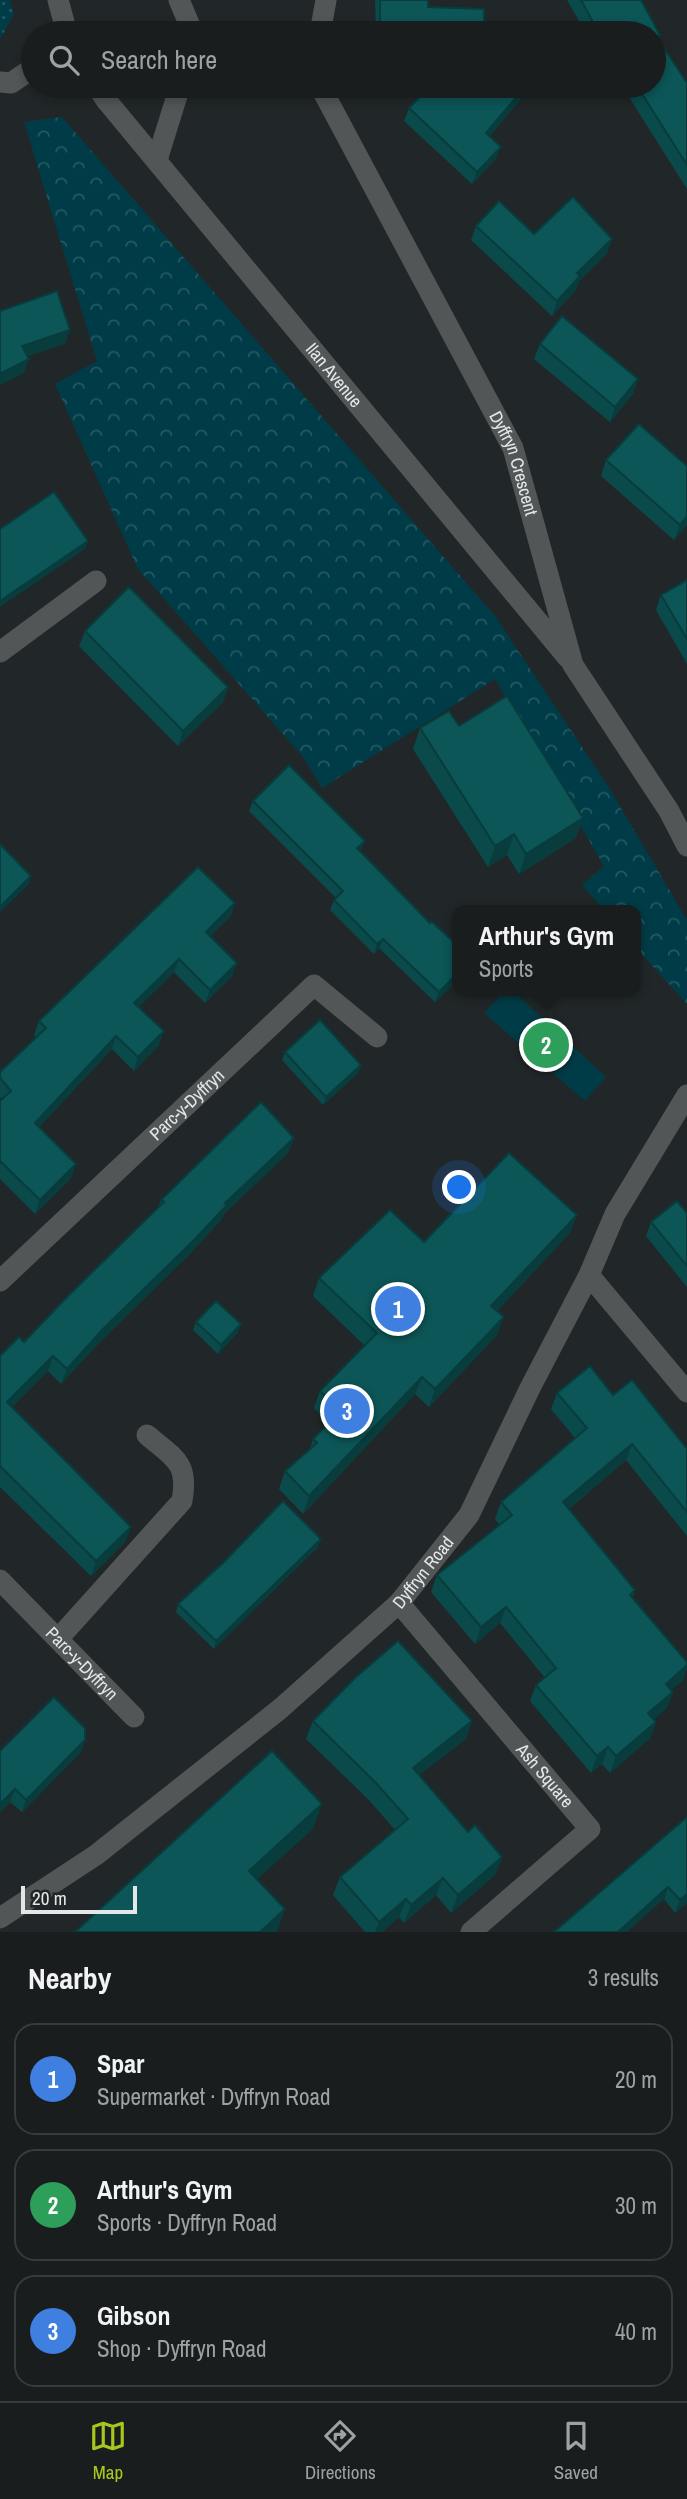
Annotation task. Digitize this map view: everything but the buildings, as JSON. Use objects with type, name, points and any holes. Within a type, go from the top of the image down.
[{"type":"street","points":[[58,0],[64,21]]},
{"type":"street","points":[[179,0],[188,21]]},
{"type":"street","points":[[322,21],[326,0]]},
{"type":"street","points":[[0,82],[11,83],[21,76]]},
{"type":"street","name":"Ilan Avenue","points":[[105,98],[573,665]]},
{"type":"street","points":[[157,160],[176,98]]},
{"type":"street","name":"Dyffryn Crescent","points":[[326,98],[513,448],[573,665],[669,811],[687,846]]},
{"type":"street","points":[[0,652],[96,581]]},
{"type":"street","name":"Parc-y-Dyffryn","points":[[0,1281],[314,985],[377,1037]]},
{"type":"street","name":"Dyffryn Road","points":[[0,1918],[96,1856],[280,1709],[399,1603],[469,1515],[530,1388],[589,1275],[614,1214],[684,1108]]},
{"type":"street","points":[[589,1275],[687,1392]]},
{"type":"street","points":[[58,1639],[182,1501],[186,1480],[179,1463],[147,1435]]},
{"type":"street","name":"Parc-y-Dyffryn","points":[[0,1580],[134,1717]]},
{"type":"street","name":"Ash Square","points":[[399,1603],[590,1829],[471,1932]]},
{"type":"green space","points":[[0,0],[10,0],[14,14],[0,39]]},
{"type":"green space","points":[[62,117],[495,616],[608,786],[687,920],[687,1004],[641,954],[641,905],[600,905],[582,885],[604,866],[495,679],[322,788],[303,757],[138,569],[55,384],[97,361],[24,122]]},
{"type":"green space","points":[[500,996],[518,996],[606,1077],[585,1101],[484,1013]]},
{"type":"place","name":"Arthur's Gym","points":[[546,1045]]},
{"type":"place","name":"Spar","points":[[398,1309]]},
{"type":"place","name":"Gibson","points":[[347,1411]]}]
